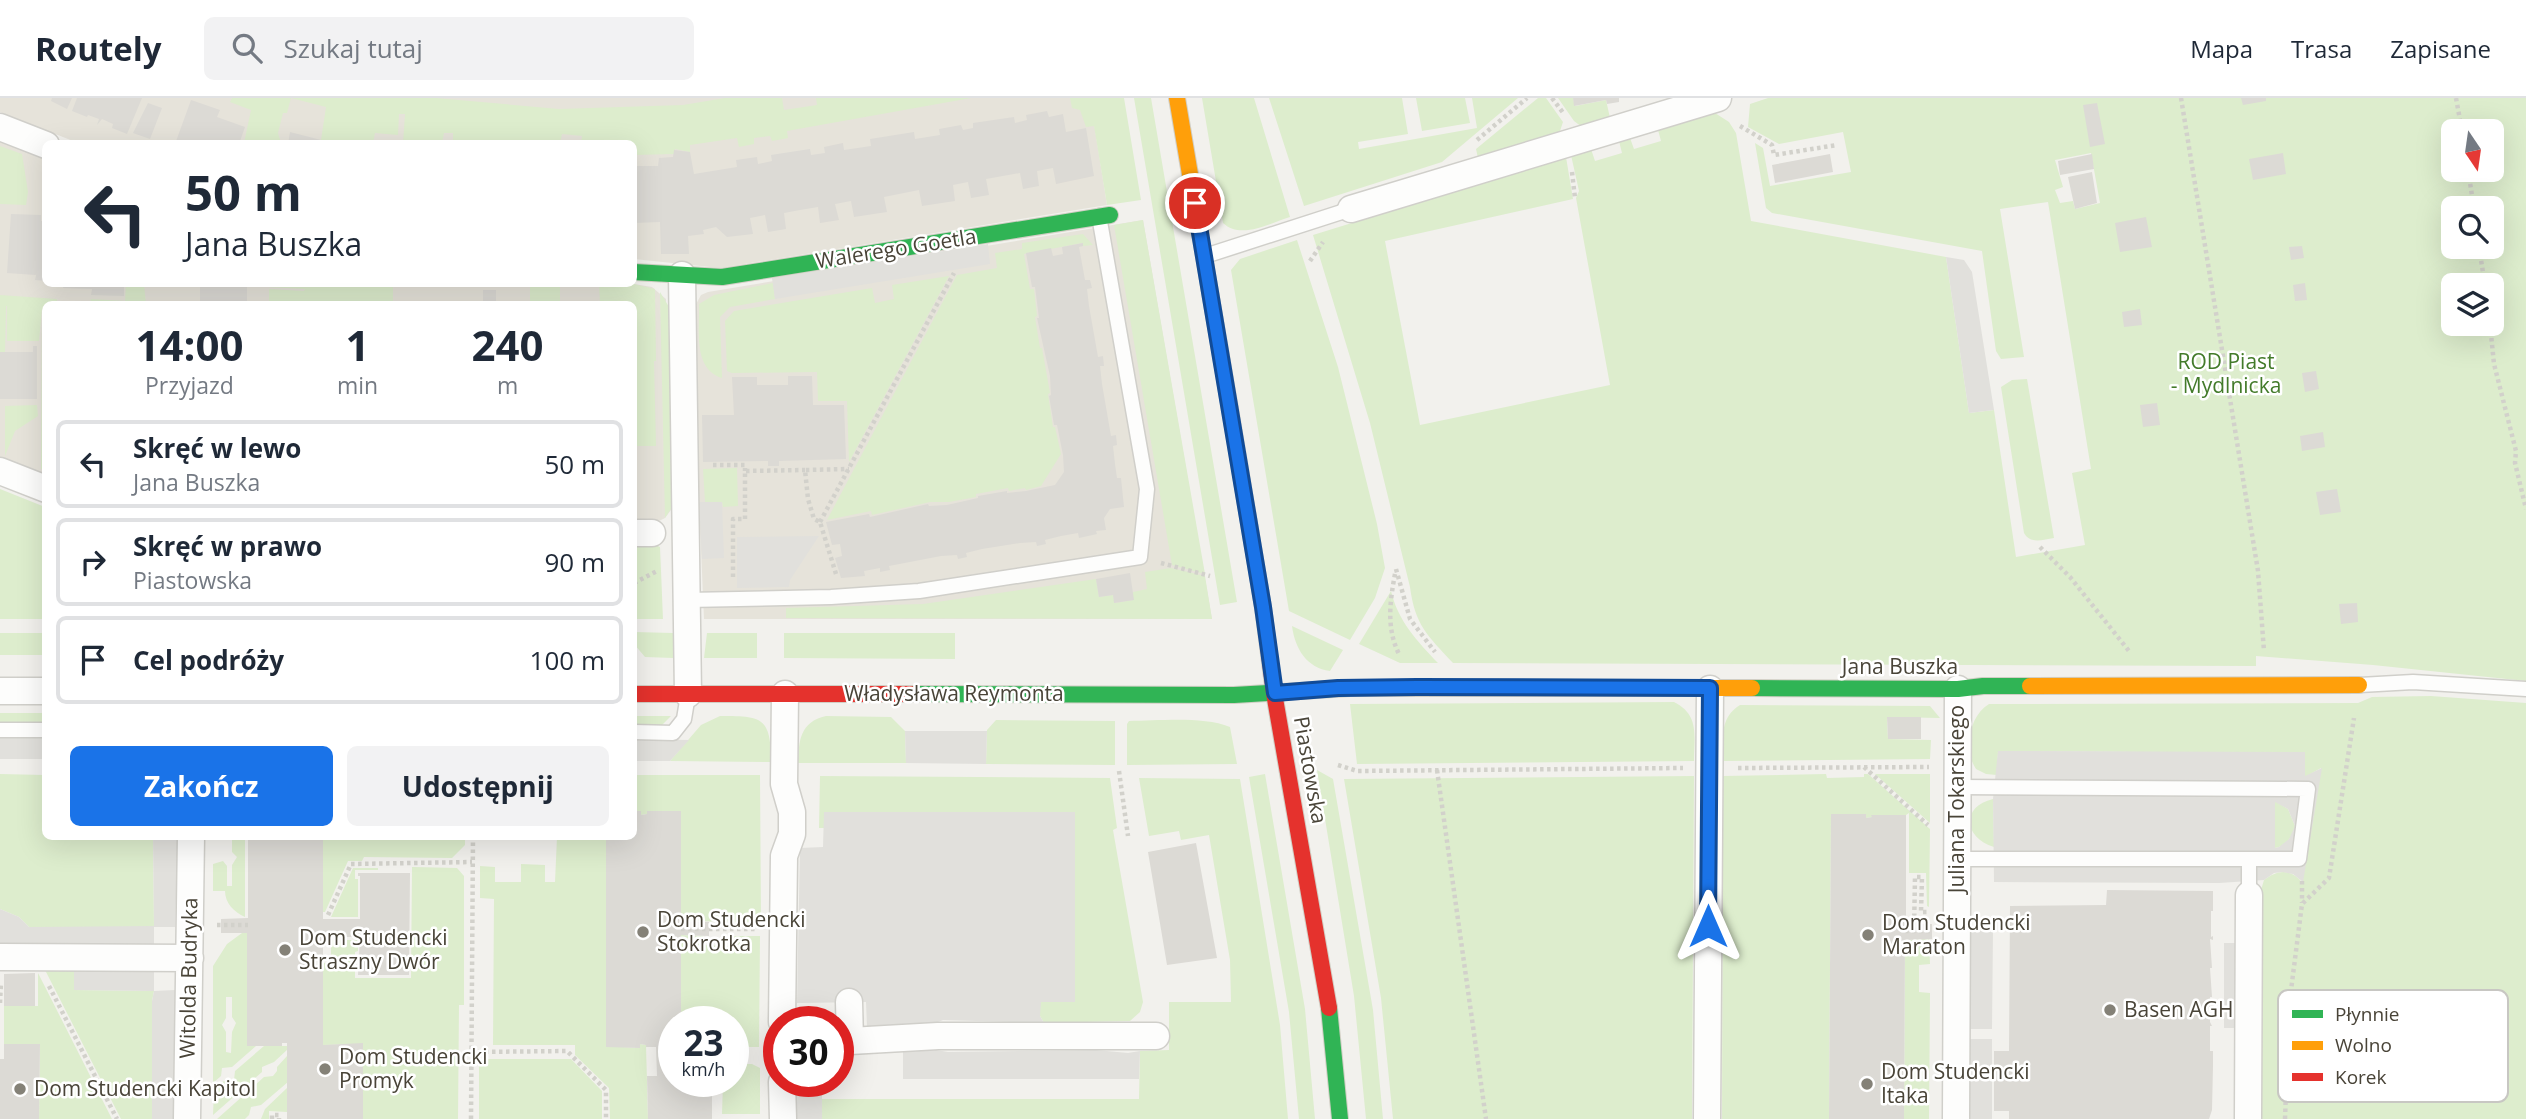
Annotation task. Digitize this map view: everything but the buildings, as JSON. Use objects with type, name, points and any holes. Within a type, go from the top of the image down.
[{"type":"street","name":"Piastowska","points":[[1177,98],[1325,981],[1334,1042],[1340,1119]]},
{"type":"street","points":[[1351,209],[1704,100]]},
{"type":"street","points":[[0,127],[42,143]]},
{"type":"street","name":"Walerego Goetla","points":[[637,272],[722,277],[1104,216]]},
{"type":"street","points":[[682,275],[688,694]]},
{"type":"street","points":[[0,471],[42,487]]},
{"type":"street","name":"Jana Buszka","points":[[1275,693],[1417,687],[1958,689],[1983,686],[2359,685]]},
{"type":"street","points":[[1707,1119],[1710,688]]},
{"type":"street","name":"Juliana Tokarskiego","points":[[1956,1119],[1958,689]]},
{"type":"street","points":[[0,691],[42,691]]},
{"type":"street","name":"Władysława Reymonta","points":[[637,694],[1275,693]]},
{"type":"street","points":[[782,1006],[784,856],[792,834],[792,812],[784,784],[785,694]]},
{"type":"street","name":"Witolda Budryka","points":[[187,1119],[191,840]]},
{"type":"street","points":[[2248,1119],[2249,895]]},
{"type":"street","points":[[0,957],[190,958]]},
{"type":"street","points":[[848,1006],[849,1002]]},
{"type":"street","points":[[854,1040],[938,1036],[1156,1036]]},
{"type":"street","points":[[782,1097],[783,1119]]},
{"type":"lane","points":[[1204,256],[1351,209]]},
{"type":"lane","points":[[688,600],[831,597],[919,591],[1140,556],[1147,489],[1104,216]]},
{"type":"lane","name":"Jana Buszka","points":[[2359,685],[2413,681],[2526,689]]},
{"type":"lane","points":[[637,732],[673,733],[684,719],[688,694]]},
{"type":"lane","points":[[0,730],[42,730]]},
{"type":"lane","points":[[1957,787],[2308,789],[2299,859],[1957,859]]},
{"type":"lane","points":[[2249,861],[2249,895]]},
{"type":"path","points":[[1468,147],[1527,98]]},
{"type":"path","points":[[2180,98],[2258,571],[2264,656]]},
{"type":"path","points":[[2456,98],[2460,119]]},
{"type":"path","points":[[1741,126],[1772,145],[1774,155],[1837,145]]},
{"type":"path","points":[[820,522],[955,272]]},
{"type":"path","points":[[2491,336],[2494,364],[2516,451],[2515,463],[2526,509]]},
{"type":"path","points":[[705,465],[745,465],[745,519],[733,519],[733,598]]},
{"type":"path","points":[[745,471],[850,469]]},
{"type":"path","points":[[805,470],[808,499],[814,519],[820,522],[839,583]]},
{"type":"path","points":[[2040,547],[2070,577],[2132,654]]},
{"type":"path","points":[[1169,566],[1210,576]]},
{"type":"path","points":[[637,582],[664,568]]},
{"type":"path","points":[[1401,660],[1393,642],[1391,625],[1390,601],[1396,569],[1410,619],[1443,661]]},
{"type":"path","points":[[2291,990],[2302,904],[2329,878],[2359,685]]},
{"type":"path","points":[[1338,765],[1357,771],[1694,768]]},
{"type":"path","points":[[1863,767],[1936,832]]},
{"type":"path","points":[[1736,768],[1936,767]]},
{"type":"path","points":[[1437,770],[1486,1119]]},
{"type":"path","points":[[1119,771],[1128,836]]},
{"type":"path","points":[[471,1119],[473,840]]},
{"type":"path","points":[[328,915],[351,864],[472,862]]},
{"type":"path","points":[[1914,931],[1915,877],[1922,877],[1921,912],[1934,912]]},
{"type":"path","points":[[227,925],[248,925]]},
{"type":"path","points":[[681,929],[765,929]]},
{"type":"path","points":[[1905,931],[1935,931]]},
{"type":"path","points":[[46,980],[117,1119]]},
{"type":"path","points":[[471,1052],[568,1051],[606,1090],[606,1119]]},
{"type":"path","points":[[272,1119],[272,1115],[279,1115],[279,1119]]},
{"type":"shaded area","points":[[0,98],[1090,98],[1107,205],[720,268],[637,259],[637,140],[70,140],[0,112]]},
{"type":"shaded area","points":[[0,134],[42,152],[42,287],[637,287],[637,284],[652,287],[666,299],[671,510],[665,518],[655,523],[637,524],[637,301],[42,301],[42,477],[0,460]]},
{"type":"shaded area","points":[[1143,220],[1212,619],[704,619],[695,306],[701,295]]},
{"type":"shaded area","points":[[988,244],[990,264],[775,299],[772,278]]},
{"type":"shaded area","points":[[1946,257],[1964,260],[1972,272],[1994,410],[1969,413]]},
{"type":"shaded area","points":[[699,502],[722,502],[724,558],[702,559]]},
{"type":"shaded area","points":[[819,536],[790,580],[789,587],[737,588],[737,537]]},
{"type":"shaded area","points":[[905,731],[987,731],[986,764],[906,763]]},
{"type":"shaded area","points":[[0,737],[42,738],[42,759],[0,759]]},
{"type":"shaded area","points":[[637,739],[689,740],[670,761],[637,761]]},
{"type":"shaded area","points":[[1998,751],[2305,752],[2305,776],[2322,768],[2303,882],[2293,874],[2282,872],[2274,873],[2264,880],[2219,883],[1994,882],[1993,799]],"holes":[[[2275,802],[2288,809],[2295,826],[2289,839],[2275,848]]]},
{"type":"shaded area","points":[[824,812],[1075,812],[1075,1002],[1041,1002],[1040,1016],[1044,1023],[943,1020],[867,1027],[866,1002],[797,1003],[800,848],[823,847]]},
{"type":"shaded area","points":[[153,840],[178,840],[175,927],[154,927],[154,949],[0,966],[0,909],[19,917],[29,927],[154,926]]},
{"type":"shaded area","points":[[1969,930],[1993,930],[1992,1029],[1968,1029]]},
{"type":"shaded area","points":[[2224,943],[2237,943],[2237,1028],[2224,1028]]},
{"type":"shaded area","points":[[74,966],[154,968],[154,991],[74,990]]},
{"type":"shaded area","points":[[175,990],[175,1119],[152,1119],[154,991]]},
{"type":"shaded area","points":[[1968,1039],[1992,1039],[1992,1119],[1968,1119]]},
{"type":"shaded area","points":[[1140,1051],[1139,1079],[903,1079],[903,1052]]},
{"type":"shaded area","points":[[796,1097],[822,1097],[822,1119],[796,1119]]},
{"type":"green space","points":[[232,98],[291,98],[287,113],[283,113],[278,133],[280,140],[245,140],[251,110],[230,102]]},
{"type":"green space","points":[[291,98],[436,98],[559,109],[683,105],[725,98],[782,98],[784,110],[817,105],[816,98],[971,98],[787,131],[788,138],[772,141],[770,136],[754,138],[754,144],[739,147],[737,138],[690,145],[690,152],[675,149],[674,154],[637,155],[637,140],[581,140],[582,136],[562,134],[561,140],[453,140],[453,133],[444,133],[443,140],[403,140],[405,114],[399,114],[398,135],[375,133],[374,140],[321,140],[326,107]]},
{"type":"green space","points":[[1070,98],[1124,98],[1141,200],[1107,205],[1094,126],[1086,127],[1080,110],[1072,108]]},
{"type":"green space","points":[[1134,98],[1151,98],[1237,602],[1220,605]]},
{"type":"green space","points":[[1202,98],[1254,98],[1290,217],[1247,230],[1230,228],[1223,223]]},
{"type":"green space","points":[[1269,98],[1402,98],[1408,134],[1358,142],[1359,149],[1477,128],[1472,98],[1518,98],[1442,162],[1304,206]]},
{"type":"green space","points":[[1416,98],[1465,98],[1470,123],[1422,131]]},
{"type":"green space","points":[[1538,98],[1546,98],[1563,122],[1559,134],[1478,158],[1476,149]]},
{"type":"green space","points":[[1558,98],[1573,98],[1575,106],[1606,100],[1610,118],[1582,127],[1574,121]]},
{"type":"green space","name":"ROD Piast - Mydlnicka","points":[[1768,98],[2526,98],[2526,681],[2256,656],[2256,666],[1453,663],[1429,637],[1415,611],[1370,423],[1313,235],[1566,157],[1573,199],[1385,241],[1420,425],[1610,385],[1576,198],[1579,191],[1571,155],[1591,149],[1595,161],[1622,153],[1619,141],[1630,138],[1634,149],[1661,141],[1658,130],[1715,113],[1729,122],[1736,133],[1751,221],[1946,257],[1969,413],[1994,410],[2016,557],[2085,545],[2072,473],[2091,469],[2048,202],[2000,209],[2024,357],[2001,359],[1996,351],[1982,251],[1772,213],[1766,208],[1755,143],[1763,148],[1770,186],[1851,172],[1843,132],[1779,144],[1748,127],[1750,104]],"holes":[[[2091,153],[2100,203],[2075,209],[2073,201],[2060,203],[2055,190],[2063,187],[2055,160]]]},
{"type":"green space","points":[[0,146],[22,154],[28,192],[26,205],[0,204]]},
{"type":"green space","points":[[1143,220],[1205,574],[1172,565],[1114,225]]},
{"type":"green space","points":[[1083,234],[1093,245],[1083,246],[1082,243],[1024,254],[1030,289],[1034,289],[1040,348],[1050,393],[1053,427],[1061,454],[1041,486],[1026,490],[1009,491],[1008,488],[949,502],[930,502],[872,515],[871,511],[827,520],[957,275],[997,268],[995,253],[1022,249],[1022,243]]},
{"type":"green space","points":[[1297,240],[1338,367],[1377,524],[1385,568],[1375,598],[1350,640],[1289,611],[1231,270],[1240,259]]},
{"type":"green space","points":[[949,276],[849,462],[847,401],[818,401],[817,372],[727,371],[725,321],[734,311],[872,288],[875,303],[894,299],[892,285]]},
{"type":"green space","points":[[773,283],[775,299],[730,307],[720,317],[722,378],[712,373],[706,366],[700,347],[699,304],[714,295]]},
{"type":"green space","points":[[637,285],[655,289],[656,446],[637,446],[637,301],[600,301],[599,287],[637,287]]},
{"type":"green space","points":[[126,287],[144,287],[146,301],[125,301]]},
{"type":"green space","points":[[267,287],[393,287],[393,301],[269,301],[269,289],[305,289]]},
{"type":"green space","points":[[530,287],[560,287],[560,301],[530,301]]},
{"type":"green space","points":[[660,292],[669,307],[674,504],[665,518]]},
{"type":"green space","points":[[0,295],[57,299],[42,301],[39,341],[7,341],[6,306],[5,352],[0,352]]},
{"type":"green space","points":[[91,299],[125,301],[91,301]]},
{"type":"green space","points":[[42,309],[42,469],[41,469]]},
{"type":"green space","points":[[2027,379],[2054,538],[2041,540],[2030,539],[2024,533],[2001,387],[2012,380]]},
{"type":"green space","points":[[37,405],[38,416],[15,431],[5,456],[5,406]]},
{"type":"green space","points":[[737,468],[738,506],[723,507],[722,502],[705,502],[703,469]]},
{"type":"green space","points":[[0,489],[42,506],[42,619],[0,619]]},
{"type":"green space","points":[[637,542],[660,547],[663,619],[637,619]]},
{"type":"green space","points":[[1171,568],[1205,576],[1212,619],[786,618],[786,608],[923,604],[1096,579],[1099,597],[1113,595],[1115,603],[1133,600],[1133,592],[1147,589],[1145,572]]},
{"type":"green space","points":[[1391,591],[1403,621],[1438,663],[1400,663],[1359,644]]},
{"type":"green space","points":[[1292,626],[1343,650],[1330,671],[1309,662],[1299,650]]},
{"type":"green space","points":[[637,632],[673,633],[673,658],[645,657],[637,648]]},
{"type":"green space","points":[[0,633],[42,633],[42,655],[0,655]]},
{"type":"green space","points":[[707,633],[757,633],[757,658],[704,658]]},
{"type":"green space","points":[[784,633],[955,633],[955,659],[784,658]]},
{"type":"green space","points":[[2431,696],[2526,703],[2526,1119],[2260,1119],[2261,890],[2264,880],[2283,872],[2293,874],[2302,882],[2321,768],[2305,777],[2305,753],[1998,751],[1997,775],[1976,769],[1970,753],[1973,725],[1982,709],[1989,704],[2358,703],[2372,697]]},
{"type":"green space","points":[[1674,702],[1688,713],[1692,720],[1695,735],[1694,761],[1357,764],[1350,704]]},
{"type":"green space","points":[[1740,705],[1930,706],[1940,718],[1887,717],[1888,739],[1931,740],[1930,759],[1723,761],[1725,723],[1733,710]]},
{"type":"green space","points":[[0,713],[42,713],[42,722],[0,722]]},
{"type":"green space","points":[[637,716],[671,716],[661,726],[637,725]]},
{"type":"green space","points":[[720,716],[746,717],[761,722],[769,736],[771,762],[670,761],[701,725]]},
{"type":"green space","points":[[826,716],[891,717],[905,731],[906,763],[798,763],[800,740],[806,727]]},
{"type":"green space","points":[[996,720],[1115,721],[1115,765],[986,764],[987,730]]},
{"type":"green space","points":[[1194,720],[1230,727],[1237,764],[1127,765],[1129,721]]},
{"type":"green space","points":[[1317,770],[1333,779],[1373,1010],[1383,1119],[1366,1119],[1354,996]]},
{"type":"green space","points":[[0,774],[42,775],[42,840],[153,840],[154,927],[29,927],[19,917],[0,909]]},
{"type":"green space","points":[[1265,774],[1305,1009],[1315,1119],[1299,1119],[1289,1012],[1249,777]]},
{"type":"green space","points":[[1826,774],[1827,778],[1864,777],[1864,774],[1868,774],[1930,829],[1929,907],[1926,873],[1909,873],[1909,813],[1872,815],[1866,818],[1865,814],[1831,815],[1829,1119],[1722,1119],[1723,776]]},
{"type":"green space","points":[[1875,774],[1930,774],[1930,823]]},
{"type":"green space","points":[[637,775],[760,775],[761,922],[681,921],[647,811],[647,814],[641,815],[641,811],[637,811]]},
{"type":"green space","points":[[820,776],[1110,778],[1117,828],[1113,830],[1143,1002],[1140,1012],[1130,1021],[1044,1023],[1040,1016],[1040,1002],[1075,1002],[1075,812],[824,813],[824,828],[819,828]]},
{"type":"green space","points":[[1694,776],[1692,1119],[1393,1119],[1381,998],[1344,779]]},
{"type":"green space","points":[[1139,778],[1240,779],[1280,1025],[1288,1119],[822,1119],[822,1099],[1139,1099],[1140,1051],[1169,1050],[1169,1002],[1231,1002],[1230,960],[1209,835],[1181,840],[1179,831],[1149,836]]},
{"type":"green space","points":[[1993,799],[1994,847],[1977,837],[1970,823],[1975,809]]},
{"type":"green space","points":[[2275,801],[2288,809],[2295,826],[2288,840],[2282,846],[2274,848]]},
{"type":"green space","points":[[232,840],[245,840],[245,917],[231,907],[225,891],[213,891],[213,864],[223,861],[227,866],[227,886],[232,886],[232,865],[237,857],[232,852]]},
{"type":"green space","points":[[323,840],[465,840],[465,845],[452,858],[364,857],[362,861],[348,861],[323,912]]},
{"type":"green space","points":[[557,840],[606,840],[606,1046],[640,1048],[640,1044],[646,1045],[648,1119],[610,1119],[609,1088],[575,1055],[575,1045],[493,1045],[494,899],[480,898],[480,866],[495,867],[495,882],[521,882],[521,864],[545,865],[545,882],[555,882]]},
{"type":"green space","points":[[412,867],[457,868],[464,876],[464,1005],[459,1005],[458,1119],[363,1119],[363,1044],[323,1045],[323,963],[331,963],[331,940],[358,940],[355,978],[411,978]]},
{"type":"green space","points":[[353,868],[378,870],[355,870],[355,879],[358,879],[358,917],[331,917]]},
{"type":"green space","points":[[242,933],[247,933],[256,1046],[232,1067],[222,1068],[221,1076],[213,1083],[213,966],[227,944]],"holes":[[[226,997],[232,997],[232,1017],[236,1023],[232,1032],[231,1053],[226,1052],[226,1032],[222,1025],[226,1018]]]},
{"type":"green space","points":[[681,935],[703,936],[703,945],[729,946],[730,936],[760,936],[759,1047],[749,1047],[749,1006],[681,1006]]},
{"type":"green space","points":[[1929,939],[1930,964],[1919,965],[1919,992],[1930,993],[1929,1119],[1904,1119],[1905,940]]},
{"type":"green space","points":[[43,966],[74,966],[74,990],[154,991],[152,1119],[121,1119]]},
{"type":"green space","points":[[38,973],[112,1119],[39,1119],[40,1044],[4,1044],[4,1006],[38,1006]]},
{"type":"green space","points":[[264,1046],[287,1046],[288,1049],[274,1062],[262,1067],[262,1072],[213,1115],[214,1089],[224,1081],[234,1080],[235,1071]]},
{"type":"green space","points":[[287,1056],[288,1082],[261,1105],[251,1107],[245,1119],[217,1119],[264,1077],[273,1076]]},
{"type":"green space","points":[[479,1059],[571,1059],[602,1091],[602,1119],[479,1119]]},
{"type":"green space","points":[[749,1064],[760,1068],[760,1114],[722,1114],[723,1097],[749,1097]]},
{"type":"green space","points":[[287,1088],[287,1112],[269,1111],[269,1119],[261,1119],[265,1109]]},
{"type":"traffic: fast","points":[[637,272],[722,277],[1110,215]]},
{"type":"traffic: fast","points":[[1752,688],[1958,689],[2030,686]]},
{"type":"traffic: fast","points":[[911,694],[1234,695],[1350,688]]},
{"type":"traffic: fast","points":[[1329,1008],[1340,1119]]},
{"type":"traffic: slow","points":[[1177,98],[1230,409]]},
{"type":"traffic: slow","points":[[2030,686],[2359,685]]},
{"type":"traffic: slow","points":[[1350,688],[1752,688]]},
{"type":"traffic: jam","points":[[1230,409],[1263,607],[1274,693],[1329,1008]]},
{"type":"traffic: jam","points":[[637,694],[911,694]]},
{"type":"place","name":"Dom Studencki Stokrotka","points":[[643,932]]},
{"type":"place","name":"Dom Studencki Maraton","points":[[1868,935]]},
{"type":"place","name":"Dom Studencki Straszny Dwór","points":[[285,950]]},
{"type":"place","name":"Basen AGH","points":[[2110,1010]]},
{"type":"place","name":"Dom Studencki Promyk","points":[[325,1069]]},
{"type":"place","name":"Dom Studencki Itaka","points":[[1867,1084]]},
{"type":"place","name":"Dom Studencki Kapitol","points":[[20,1089]]},
{"type":"route","points":[[1195,203],[1275,693],[1338,688],[1417,687],[1710,688],[1708,926]]}]
